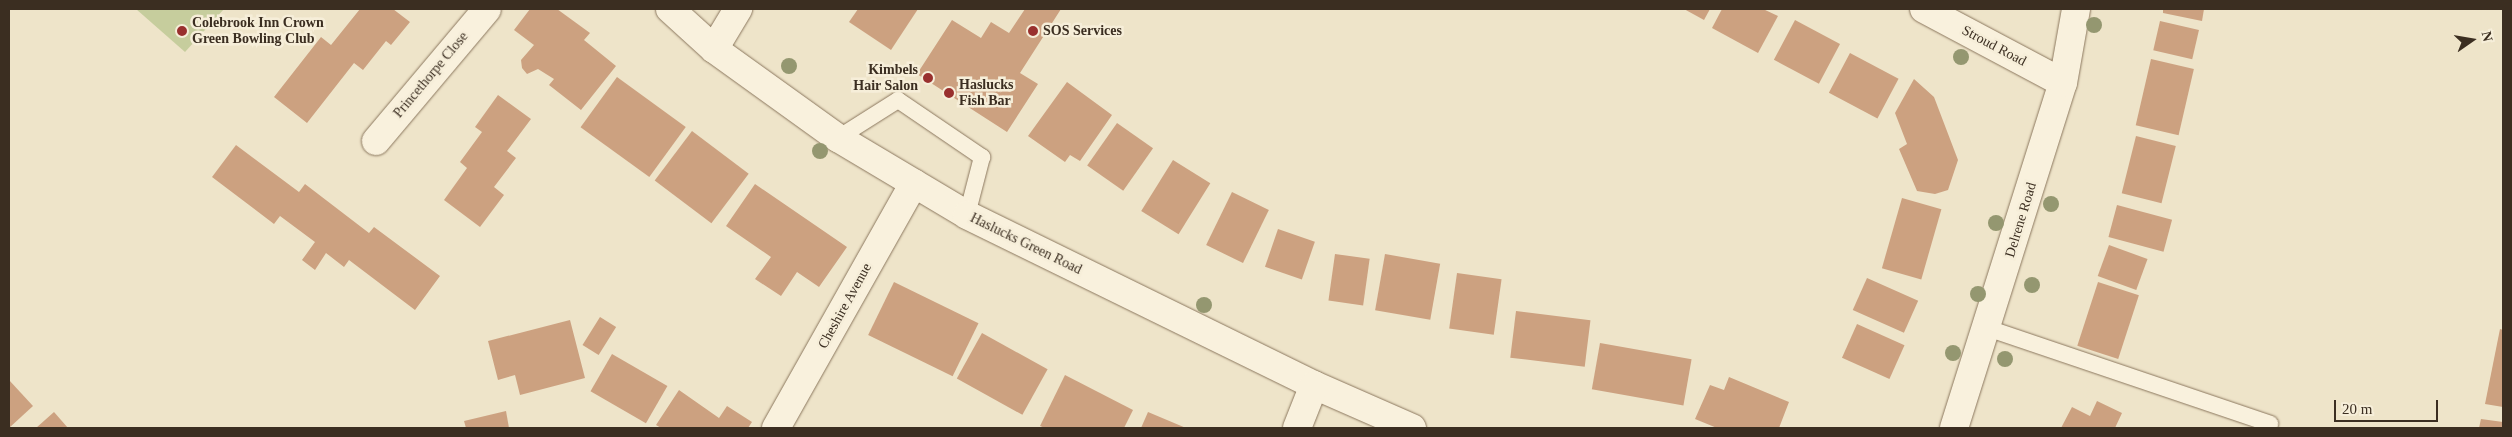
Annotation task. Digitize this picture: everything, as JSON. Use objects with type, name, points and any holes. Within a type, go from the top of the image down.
[{"type":"street","name":"Princethorpe Close","points":[[376,141],[487,9]]},
{"type":"street","name":"Haslucks Green Road","points":[[670,9],[714,48],[838,138],[967,215],[1314,385],[1412,428]]},
{"type":"street","points":[[714,48],[738,9]]},
{"type":"street","name":"Stroud Road","points":[[1924,9],[2063,83]]},
{"type":"street","name":"Delrene Road","points":[[1954,428],[2063,83],[2076,9]]},
{"type":"street","name":"Cheshire Avenue","points":[[776,428],[914,183]]},
{"type":"street","points":[[1296,428],[1314,385]]},
{"type":"lane","points":[[838,138],[898,100],[982,157],[967,215]]},
{"type":"lane","points":[[1987,328],[2270,424]]},
{"type":"green space","name":"Colebrook Inn Crown Green Bowling Club","points":[[136,9],[224,9],[185,52]]},
{"type":"building","points":[[360,9],[393,9],[410,22],[391,45],[386,41],[363,70],[354,63],[307,123],[274,97],[321,37],[331,45]]},
{"type":"building","points":[[530,9],[557,9],[590,33],[584,40],[616,66],[581,110],[549,85],[554,79],[538,69],[527,74],[522,68],[521,60],[534,45],[514,30]]},
{"type":"building","points":[[858,9],[918,9],[891,50],[849,22]]},
{"type":"building","points":[[1025,9],[1061,9],[1020,73],[1038,84],[1007,132],[917,74],[952,20],[981,38],[991,22],[1009,33]]},
{"type":"building","points":[[1684,9],[1710,9],[1704,20]]},
{"type":"building","points":[[1722,9],[1763,9],[1778,16],[1758,53],[1712,28]]},
{"type":"building","points":[[2163,9],[2204,9],[2202,21],[2163,13]]},
{"type":"building","points":[[1795,20],[1840,44],[1819,84],[1774,60]]},
{"type":"building","points":[[2160,21],[2199,30],[2192,59],[2153,50]]},
{"type":"building","points":[[1850,53],[1899,79],[1877,119],[1829,93]]},
{"type":"building","points":[[2151,59],[2194,69],[2179,135],[2136,125]]},
{"type":"building","points":[[617,77],[686,127],[649,177],[581,127]]},
{"type":"building","points":[[1914,79],[1934,97],[1958,160],[1948,190],[1935,194],[1917,191],[1899,149],[1907,144],[1895,113]]},
{"type":"building","points":[[1067,82],[1112,115],[1080,161],[1070,155],[1065,162],[1028,136]]},
{"type":"building","points":[[498,95],[531,119],[507,151],[516,158],[494,187],[504,195],[480,227],[444,200],[467,168],[460,162],[482,132],[475,127]]},
{"type":"building","points":[[1117,123],[1153,148],[1123,191],[1087,166]]},
{"type":"building","points":[[692,131],[749,174],[711,223],[655,181]]},
{"type":"building","points":[[2136,136],[2176,146],[2162,203],[2122,193]]},
{"type":"building","points":[[236,145],[299,192],[305,184],[369,233],[374,227],[440,276],[415,310],[349,260],[344,267],[326,253],[315,270],[302,260],[315,242],[280,216],[274,224],[212,177]]},
{"type":"building","points":[[1173,160],[1210,183],[1179,234],[1141,211]]},
{"type":"building","points":[[755,184],[847,247],[819,287],[797,272],[781,296],[755,279],[771,257],[726,226]]},
{"type":"building","points":[[1232,192],[1269,210],[1243,263],[1206,245]]},
{"type":"building","points":[[1902,198],[1941,209],[1921,279],[1882,268]]},
{"type":"building","points":[[2117,205],[2172,220],[2164,252],[2108,237]]},
{"type":"building","points":[[1278,229],[1315,242],[1302,280],[1265,267]]},
{"type":"building","points":[[2109,245],[2148,259],[2136,290],[2098,276]]},
{"type":"building","points":[[1335,254],[1370,259],[1363,305],[1328,301]]},
{"type":"building","points":[[1385,254],[1440,264],[1430,320],[1375,310]]},
{"type":"building","points":[[1457,273],[1502,279],[1494,335],[1449,328]]},
{"type":"building","points":[[1867,278],[1918,301],[1904,333],[1853,310]]},
{"type":"building","points":[[894,282],[978,323],[953,376],[868,335]]},
{"type":"building","points":[[2098,282],[2139,295],[2118,359],[2077,346]]},
{"type":"building","points":[[1516,311],[1590,320],[1585,367],[1510,358]]},
{"type":"building","points":[[600,317],[616,327],[599,355],[583,345]]},
{"type":"building","points":[[570,320],[585,378],[520,395],[515,375],[498,380],[488,341]]},
{"type":"building","points":[[1857,324],[1905,345],[1889,379],[1842,358]]},
{"type":"building","points":[[2500,329],[2503,330],[2503,407],[2485,404]]},
{"type":"building","points":[[982,333],[1048,369],[1022,415],[957,378]]},
{"type":"building","points":[[1600,343],[1692,359],[1683,405],[1592,389]]},
{"type":"building","points":[[612,354],[667,386],[646,423],[590,391]]},
{"type":"building","points":[[1065,375],[1133,410],[1124,428],[1045,428],[1040,426]]},
{"type":"building","points":[[1729,377],[1789,402],[1779,428],[1717,428],[1695,419],[1710,385],[1724,390]]},
{"type":"building","points":[[9,380],[33,406],[9,428]]},
{"type":"building","points":[[679,390],[719,418],[727,406],[752,422],[748,428],[661,428],[656,425]]},
{"type":"building","points":[[2097,401],[2122,413],[2115,428],[2061,428],[2072,407],[2090,416]]},
{"type":"building","points":[[506,411],[509,428],[466,428],[464,421]]},
{"type":"building","points":[[54,412],[68,428],[36,428]]},
{"type":"building","points":[[1148,412],[1186,428],[1141,428]]},
{"type":"building","points":[[2481,419],[2503,422],[2503,428],[2479,428]]},
{"type":"place","name":"Colebrook Inn Crown Green Bowling Club","points":[[182,31]]},
{"type":"place","name":"SOS Services","points":[[1033,31]]},
{"type":"place","name":"Kimbels Hair Salon","points":[[928,78]]},
{"type":"place","name":"Haslucks Fish Bar","points":[[949,93]]}]
